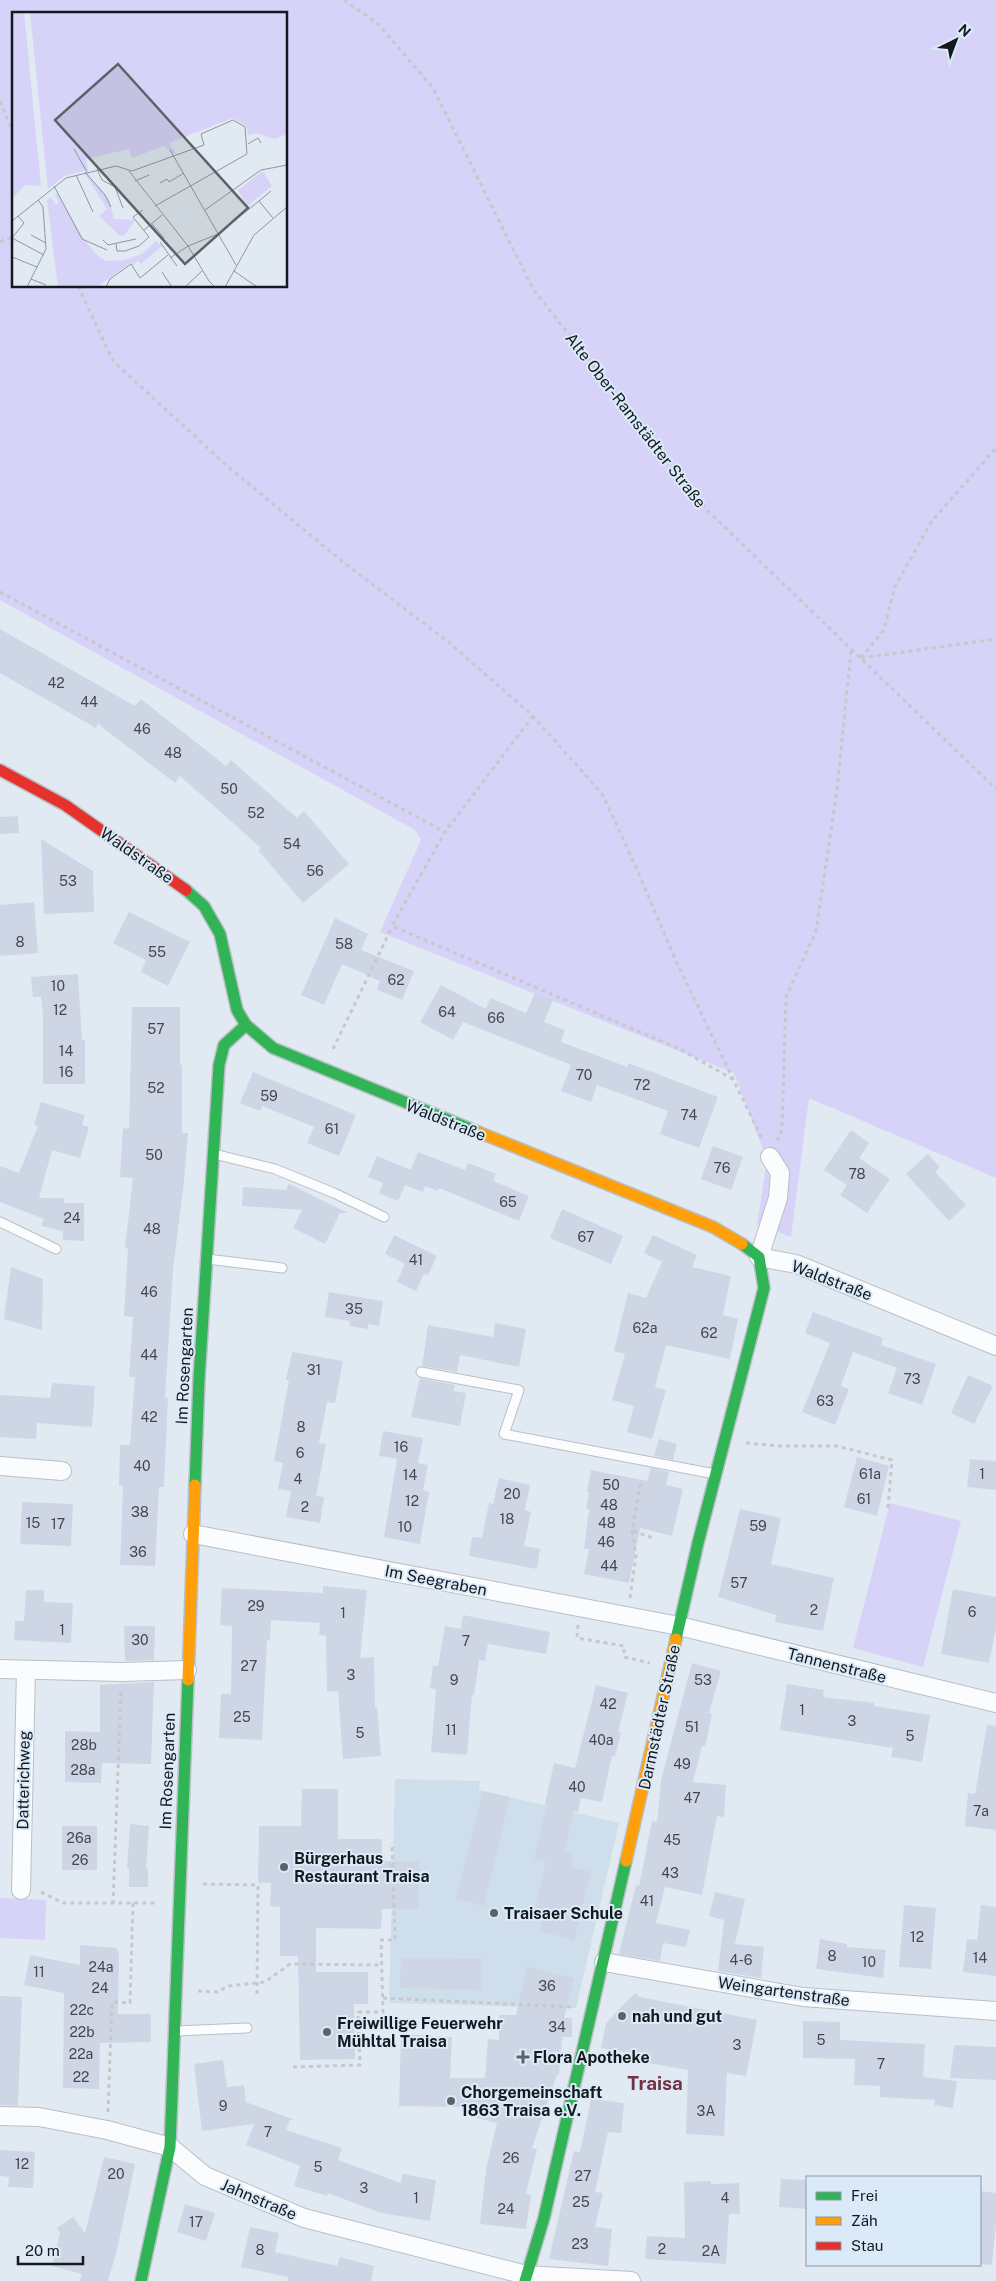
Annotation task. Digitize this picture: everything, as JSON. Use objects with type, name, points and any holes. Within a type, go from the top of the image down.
[{"type":"street","name":"Waldstraße","points":[[0,770],[66,805],[174,880],[204,906],[220,934],[237,1010],[246,1025],[274,1048],[323,1070],[713,1227],[739,1242],[759,1257],[796,1264],[996,1346]]},
{"type":"street","name":"Im Rosengarten","points":[[141,2281],[170,2146],[199,1379],[219,1065],[224,1045],[246,1025]]},
{"type":"street","name":"Darmstädter Straße","points":[[526,2278],[544,2218],[715,1474],[764,1288],[759,1257],[778,1198],[780,1173],[770,1157]]},
{"type":"street","points":[[0,1466],[62,1471]]},
{"type":"street","name":"Im Seegraben","points":[[193,1534],[679,1626]]},
{"type":"street","name":"Tannenstraße","points":[[679,1626],[996,1703]]},
{"type":"street","points":[[0,1669],[122,1672],[187,1670]]},
{"type":"street","name":"Datterichweg","points":[[21,1890],[26,1670]]},
{"type":"street","name":"Weingartenstraße","points":[[604,1962],[803,1997],[996,2011]]},
{"type":"street","name":"Jahnstraße","points":[[0,2116],[39,2117],[107,2130],[170,2146],[205,2176],[304,2218],[526,2278],[631,2281]]},
{"type":"lane","points":[[214,1154],[275,1169],[334,1193],[384,1217]]},
{"type":"lane","points":[[0,1222],[56,1250]]},
{"type":"lane","points":[[207,1259],[282,1268]]},
{"type":"lane","points":[[421,1372],[519,1390],[504,1434],[715,1474]]},
{"type":"lane","points":[[174,2031],[247,2028]]},
{"type":"path","name":"Alte Ober-Ramstädter Straße","points":[[344,0],[378,24],[433,88],[533,289],[708,511],[996,789]]},
{"type":"path","points":[[0,101],[12,130]]},
{"type":"path","points":[[0,242],[12,237]]},
{"type":"path","points":[[79,288],[113,362],[240,477],[343,562],[451,644],[533,716],[603,795],[640,874],[676,961],[735,1080],[770,1157]]},
{"type":"path","points":[[861,658],[884,630],[895,586],[932,521],[996,448]]},
{"type":"path","points":[[0,592],[445,832]]},
{"type":"path","points":[[861,658],[996,639]]},
{"type":"path","points":[[770,1157],[782,1130],[786,997],[816,931],[837,790],[851,651]]},
{"type":"path","points":[[323,1070],[392,926],[445,832],[533,716]]},
{"type":"path","points":[[392,926],[680,1049],[735,1080]]},
{"type":"path","points":[[724,1440],[778,1446],[837,1446],[892,1460],[888,1508]]},
{"type":"path","points":[[628,1616],[636,1555],[632,1531],[641,1480]]},
{"type":"path","points":[[632,1531],[653,1538]]},
{"type":"path","points":[[580,1607],[577,1638],[624,1646],[624,1657],[669,1668]]},
{"type":"path","points":[[114,1904],[122,1672]]},
{"type":"path","points":[[360,2072],[358,2012],[383,2012],[381,1940],[395,1940],[392,1843]]},
{"type":"path","points":[[180,1883],[260,1884],[257,1994]]},
{"type":"path","points":[[21,1890],[43,1892],[63,1903],[179,1902]]},
{"type":"path","points":[[107,2130],[112,2002],[130,2003],[133,1902]]},
{"type":"path","points":[[176,1990],[217,1992],[228,1986],[265,1982],[290,1964],[382,1965]]},
{"type":"path","points":[[383,1998],[593,2008]]},
{"type":"path","points":[[293,2067],[360,2065]]},
{"type":"shaded area","points":[[0,0],[996,0],[996,1178],[809,1098],[791,1237],[757,1224],[767,1160],[734,1073],[380,932],[421,840],[415,830],[0,600]]},
{"type":"shaded area","points":[[890,1503],[961,1521],[923,1667],[853,1648]]},
{"type":"shaded area","name":"Traisaer Schule","points":[[395,1779],[480,1781],[479,1790],[619,1823],[576,2008],[389,2003]]},
{"type":"shaded area","points":[[0,1898],[46,1900],[45,1940],[0,1938]]},
{"type":"building","points":[[0,629],[135,706],[141,699],[226,766],[231,760],[297,818],[304,811],[349,864],[303,903],[258,850],[261,848],[180,776],[175,783],[98,724],[96,728],[0,673]]},
{"type":"building","points":[[18,816],[19,833],[0,834],[0,817]]},
{"type":"building","points":[[41,839],[93,871],[94,912],[44,914]]},
{"type":"building","points":[[34,902],[38,953],[0,956],[0,905]]},
{"type":"building","points":[[129,912],[190,942],[168,986],[141,972],[146,960],[113,943]]},
{"type":"building","points":[[335,918],[368,934],[361,950],[414,971],[402,1000],[377,989],[380,981],[342,964],[324,1005],[301,995]]},
{"type":"building","points":[[78,974],[82,1040],[85,1040],[85,1084],[43,1084],[43,1016],[41,997],[33,997],[31,977]]},
{"type":"building","points":[[441,985],[486,1009],[490,998],[526,1013],[535,993],[553,1000],[544,1022],[565,1030],[561,1042],[627,1067],[628,1063],[718,1097],[699,1148],[660,1134],[668,1111],[597,1085],[591,1102],[561,1091],[571,1065],[463,1022],[453,1040],[420,1022]]},
{"type":"building","points":[[132,1007],[180,1007],[182,1133],[188,1133],[173,1270],[165,1398],[168,1398],[164,1487],[159,1487],[155,1566],[120,1565],[123,1486],[119,1486],[120,1445],[130,1445],[135,1377],[129,1377],[133,1317],[124,1316],[128,1248],[125,1248],[133,1178],[120,1177],[123,1128],[129,1129]]},
{"type":"building","points":[[253,1072],[356,1115],[339,1156],[307,1143],[314,1127],[262,1106],[260,1111],[240,1103]]},
{"type":"building","points":[[41,1102],[85,1115],[82,1125],[89,1127],[80,1158],[52,1150],[39,1198],[64,1198],[64,1203],[84,1203],[84,1241],[63,1240],[63,1231],[41,1226],[44,1219],[0,1202],[0,1166],[19,1173],[38,1126],[34,1125]]},
{"type":"building","points":[[851,1130],[869,1143],[859,1158],[890,1179],[867,1213],[840,1195],[847,1185],[824,1170]]},
{"type":"building","points":[[713,1146],[743,1157],[731,1190],[701,1179]]},
{"type":"building","points":[[418,1152],[465,1170],[468,1163],[479,1167],[496,1174],[493,1181],[529,1196],[519,1221],[439,1188],[438,1191],[425,1186],[423,1192],[405,1185],[398,1201],[379,1193],[383,1183],[368,1177],[377,1156],[411,1170]]},
{"type":"building","points":[[928,1154],[940,1167],[935,1172],[966,1205],[949,1221],[906,1174]]},
{"type":"building","points":[[289,1184],[348,1213],[340,1213],[325,1244],[293,1228],[302,1210],[242,1206],[243,1187],[286,1190]]},
{"type":"building","points":[[562,1209],[623,1236],[611,1264],[550,1238]]},
{"type":"building","points":[[394,1235],[437,1256],[428,1275],[424,1274],[416,1291],[397,1282],[405,1264],[385,1254]]},
{"type":"building","points":[[653,1235],[697,1255],[692,1267],[731,1276],[723,1315],[738,1319],[730,1359],[666,1345],[655,1387],[666,1390],[652,1439],[627,1432],[634,1406],[612,1400],[625,1354],[614,1351],[628,1293],[646,1298],[662,1262],[644,1253]]},
{"type":"building","points":[[11,1267],[43,1279],[42,1330],[4,1319]]},
{"type":"building","points":[[329,1292],[383,1301],[379,1326],[368,1324],[368,1329],[349,1326],[350,1321],[325,1317]]},
{"type":"building","points":[[813,1312],[883,1338],[881,1345],[936,1364],[922,1405],[888,1393],[897,1368],[853,1352],[841,1386],[849,1389],[835,1425],[802,1412],[830,1343],[805,1333]]},
{"type":"building","points":[[495,1323],[526,1329],[519,1367],[460,1355],[457,1372],[422,1366],[428,1325],[493,1337]]},
{"type":"building","points":[[292,1352],[343,1361],[335,1403],[327,1402],[319,1443],[326,1444],[316,1496],[324,1497],[320,1523],[286,1517],[291,1491],[278,1489],[283,1463],[274,1461],[289,1380],[286,1380]]},
{"type":"building","points":[[968,1375],[993,1386],[974,1424],[951,1413]]},
{"type":"building","points":[[420,1378],[455,1385],[453,1391],[466,1393],[460,1426],[411,1417]]},
{"type":"building","points":[[52,1383],[95,1386],[92,1427],[37,1423],[36,1439],[0,1437],[0,1395],[50,1398]]},
{"type":"building","points":[[383,1431],[423,1438],[418,1463],[428,1465],[423,1490],[429,1492],[420,1544],[384,1537],[397,1459],[379,1456]]},
{"type":"building","points":[[659,1439],[677,1444],[673,1460],[654,1456]]},
{"type":"building","points":[[857,1457],[889,1466],[877,1516],[844,1507]]},
{"type":"building","points":[[970,1459],[996,1461],[996,1490],[967,1487]]},
{"type":"building","points":[[651,1468],[669,1472],[666,1485],[683,1489],[672,1536],[640,1528],[629,1583],[584,1574],[589,1549],[584,1549],[589,1509],[586,1509],[589,1492],[587,1492],[591,1470],[647,1481]]},
{"type":"building","points":[[499,1478],[530,1485],[525,1510],[531,1512],[524,1546],[540,1549],[537,1569],[469,1556],[472,1537],[482,1538],[489,1503],[493,1504]]},
{"type":"building","points":[[22,1502],[73,1504],[71,1546],[20,1544]]},
{"type":"building","points":[[740,1509],[781,1518],[771,1564],[834,1578],[823,1631],[775,1622],[776,1615],[718,1597]]},
{"type":"building","points":[[323,1586],[367,1590],[360,1658],[374,1657],[375,1707],[377,1707],[381,1756],[343,1759],[338,1691],[327,1692],[326,1636],[319,1635],[320,1623],[271,1620],[270,1641],[267,1640],[262,1740],[219,1738],[221,1694],[231,1694],[232,1626],[220,1625],[222,1588],[323,1593]]},
{"type":"building","points":[[953,1589],[996,1597],[996,1628],[989,1663],[941,1654]]},
{"type":"building","points":[[26,1590],[44,1590],[44,1602],[73,1603],[71,1643],[14,1640],[15,1621],[24,1621]]},
{"type":"building","points":[[463,1615],[550,1632],[546,1654],[488,1644],[485,1661],[479,1660],[474,1695],[472,1695],[467,1755],[431,1752],[436,1689],[430,1688],[433,1665],[438,1666],[445,1626],[461,1629]]},
{"type":"building","points":[[124,1626],[155,1626],[154,1660],[125,1661]]},
{"type":"building","points":[[692,1663],[721,1671],[709,1713],[712,1714],[705,1747],[702,1746],[693,1782],[726,1785],[724,1817],[717,1816],[702,1895],[665,1887],[656,1923],[690,1930],[686,1947],[663,1943],[660,1961],[619,1954],[636,1885],[639,1886],[652,1821],[657,1822],[661,1780]]},
{"type":"building","points":[[154,1682],[151,1764],[102,1763],[101,1783],[65,1782],[65,1731],[100,1732],[100,1685]]},
{"type":"building","points":[[787,1684],[824,1690],[823,1697],[874,1703],[874,1706],[930,1715],[922,1762],[891,1757],[893,1748],[780,1730]]},
{"type":"building","points":[[596,1685],[628,1693],[618,1732],[621,1733],[615,1756],[612,1756],[602,1802],[581,1798],[578,1812],[574,1811],[564,1852],[574,1854],[570,1867],[591,1872],[574,1940],[540,1931],[545,1911],[535,1908],[546,1862],[534,1859],[547,1805],[545,1804],[554,1763],[575,1768]]},
{"type":"building","points":[[987,1725],[996,1726],[996,1830],[965,1826],[968,1793],[975,1794]]},
{"type":"building","points":[[302,1789],[338,1789],[338,1839],[382,1839],[382,1861],[419,1862],[418,1909],[382,1909],[381,1929],[316,1928],[316,1972],[368,1972],[368,2004],[354,2004],[355,2059],[300,2060],[298,1956],[280,1956],[280,1907],[270,1906],[271,1883],[258,1882],[259,1826],[301,1826]]},
{"type":"building","points":[[483,1791],[510,1797],[484,1906],[456,1898]]},
{"type":"building","points":[[130,1824],[149,1826],[146,1868],[148,1868],[148,1887],[129,1887],[129,1869],[127,1869]]},
{"type":"building","points":[[62,1826],[97,1826],[97,1870],[62,1870]]},
{"type":"building","points":[[715,1892],[745,1899],[735,1944],[764,1947],[761,1978],[718,1971],[724,1920],[709,1916]]},
{"type":"building","points":[[904,1905],[936,1908],[931,1969],[899,1967]]},
{"type":"building","points":[[981,1905],[996,1907],[996,1976],[963,1972],[967,1939],[977,1940]]},
{"type":"building","points":[[820,1939],[847,1944],[847,1947],[886,1950],[883,1978],[816,1969]]},
{"type":"building","points":[[80,1945],[117,1948],[117,1951],[119,1951],[118,2014],[151,2014],[151,2042],[100,2043],[99,2089],[63,2088],[64,1993],[24,1985],[30,1955],[80,1965]]},
{"type":"building","points":[[401,1958],[481,1959],[481,1990],[400,1988]]},
{"type":"building","points":[[527,1967],[574,1978],[564,2018],[572,2018],[572,2037],[562,2037],[559,2075],[557,2075],[532,2148],[537,2149],[526,2194],[531,2195],[526,2229],[480,2224],[486,2169],[497,2123],[477,2118],[465,2107],[399,2106],[401,2034],[452,2037],[450,2078],[485,2078],[488,2039],[499,2040],[499,2015],[516,2015]]},
{"type":"building","points":[[635,1993],[640,1997],[757,2020],[746,2076],[727,2073],[724,2136],[686,2134],[688,2070],[632,2060],[633,2054],[601,2048],[606,2023]]},
{"type":"building","points":[[0,1996],[22,1997],[18,2106],[0,2105]]},
{"type":"building","points":[[803,2021],[840,2022],[840,2040],[925,2044],[923,2077],[957,2081],[953,2108],[934,2105],[935,2100],[880,2097],[880,2086],[854,2085],[855,2059],[803,2058]]},
{"type":"building","points":[[954,2045],[996,2047],[996,2080],[950,2078]]},
{"type":"building","points":[[223,2060],[227,2087],[244,2085],[246,2102],[295,2120],[290,2120],[286,2130],[342,2148],[338,2160],[401,2183],[402,2174],[436,2180],[430,2221],[381,2213],[328,2193],[327,2196],[294,2186],[300,2166],[246,2145],[254,2124],[202,2131],[194,2064]]},
{"type":"building","points":[[591,2099],[624,2103],[621,2133],[608,2132],[595,2192],[603,2193],[595,2227],[612,2229],[608,2266],[549,2259],[574,2151],[580,2152]]},
{"type":"building","points":[[0,2150],[35,2152],[33,2188],[8,2187],[9,2177],[0,2176]]},
{"type":"building","points":[[104,2157],[135,2164],[117,2250],[108,2281],[80,2281],[82,2274],[52,2266],[60,2233],[57,2228],[73,2217],[85,2233]]},
{"type":"building","points":[[781,2179],[806,2180],[806,2209],[779,2207]]},
{"type":"building","points":[[711,2181],[711,2184],[739,2183],[740,2214],[729,2214],[726,2264],[645,2259],[647,2236],[685,2238],[684,2182]]},
{"type":"building","points":[[981,2191],[996,2193],[996,2224],[992,2265],[981,2264]]},
{"type":"building","points":[[185,2204],[215,2213],[206,2241],[177,2232]]},
{"type":"building","points":[[250,2227],[279,2233],[275,2252],[337,2266],[340,2257],[374,2266],[371,2281],[287,2281],[288,2277],[241,2267]]},
{"type":"traffic: fast","points":[[186,890],[204,906],[220,934],[237,1010],[246,1025],[273,1048],[478,1132]]},
{"type":"traffic: fast","points":[[195,1485],[199,1379],[219,1065],[224,1045],[246,1025]]},
{"type":"traffic: fast","points":[[676,1639],[698,1543],[764,1288],[759,1257],[742,1244]]},
{"type":"traffic: fast","points":[[141,2281],[170,2147],[188,1680]]},
{"type":"traffic: fast","points":[[525,2281],[544,2218],[626,1861]]},
{"type":"traffic: slow","points":[[478,1132],[713,1227],[742,1244]]},
{"type":"traffic: slow","points":[[188,1680],[195,1485]]},
{"type":"traffic: slow","points":[[626,1861],[676,1639]]},
{"type":"traffic: jam","points":[[0,770],[65,805],[186,890]]},
{"type":"place","name":"Bürgerhaus Restaurant Traisa","points":[[284,1867]]},
{"type":"place","name":"Traisaer Schule","points":[[494,1913]]},
{"type":"place","name":"nah und gut","points":[[622,2016]]},
{"type":"place","name":"Freiwillige Feuerwehr Mühltal Traisa","points":[[327,2032]]},
{"type":"place","name":"Flora Apotheke","points":[[523,2057]]},
{"type":"place","name":"Chorgemeinschaft 1863 Traisa e.V.","points":[[451,2101]]},
{"type":"district","name":"Traisa","points":[[655,2083]]}]
